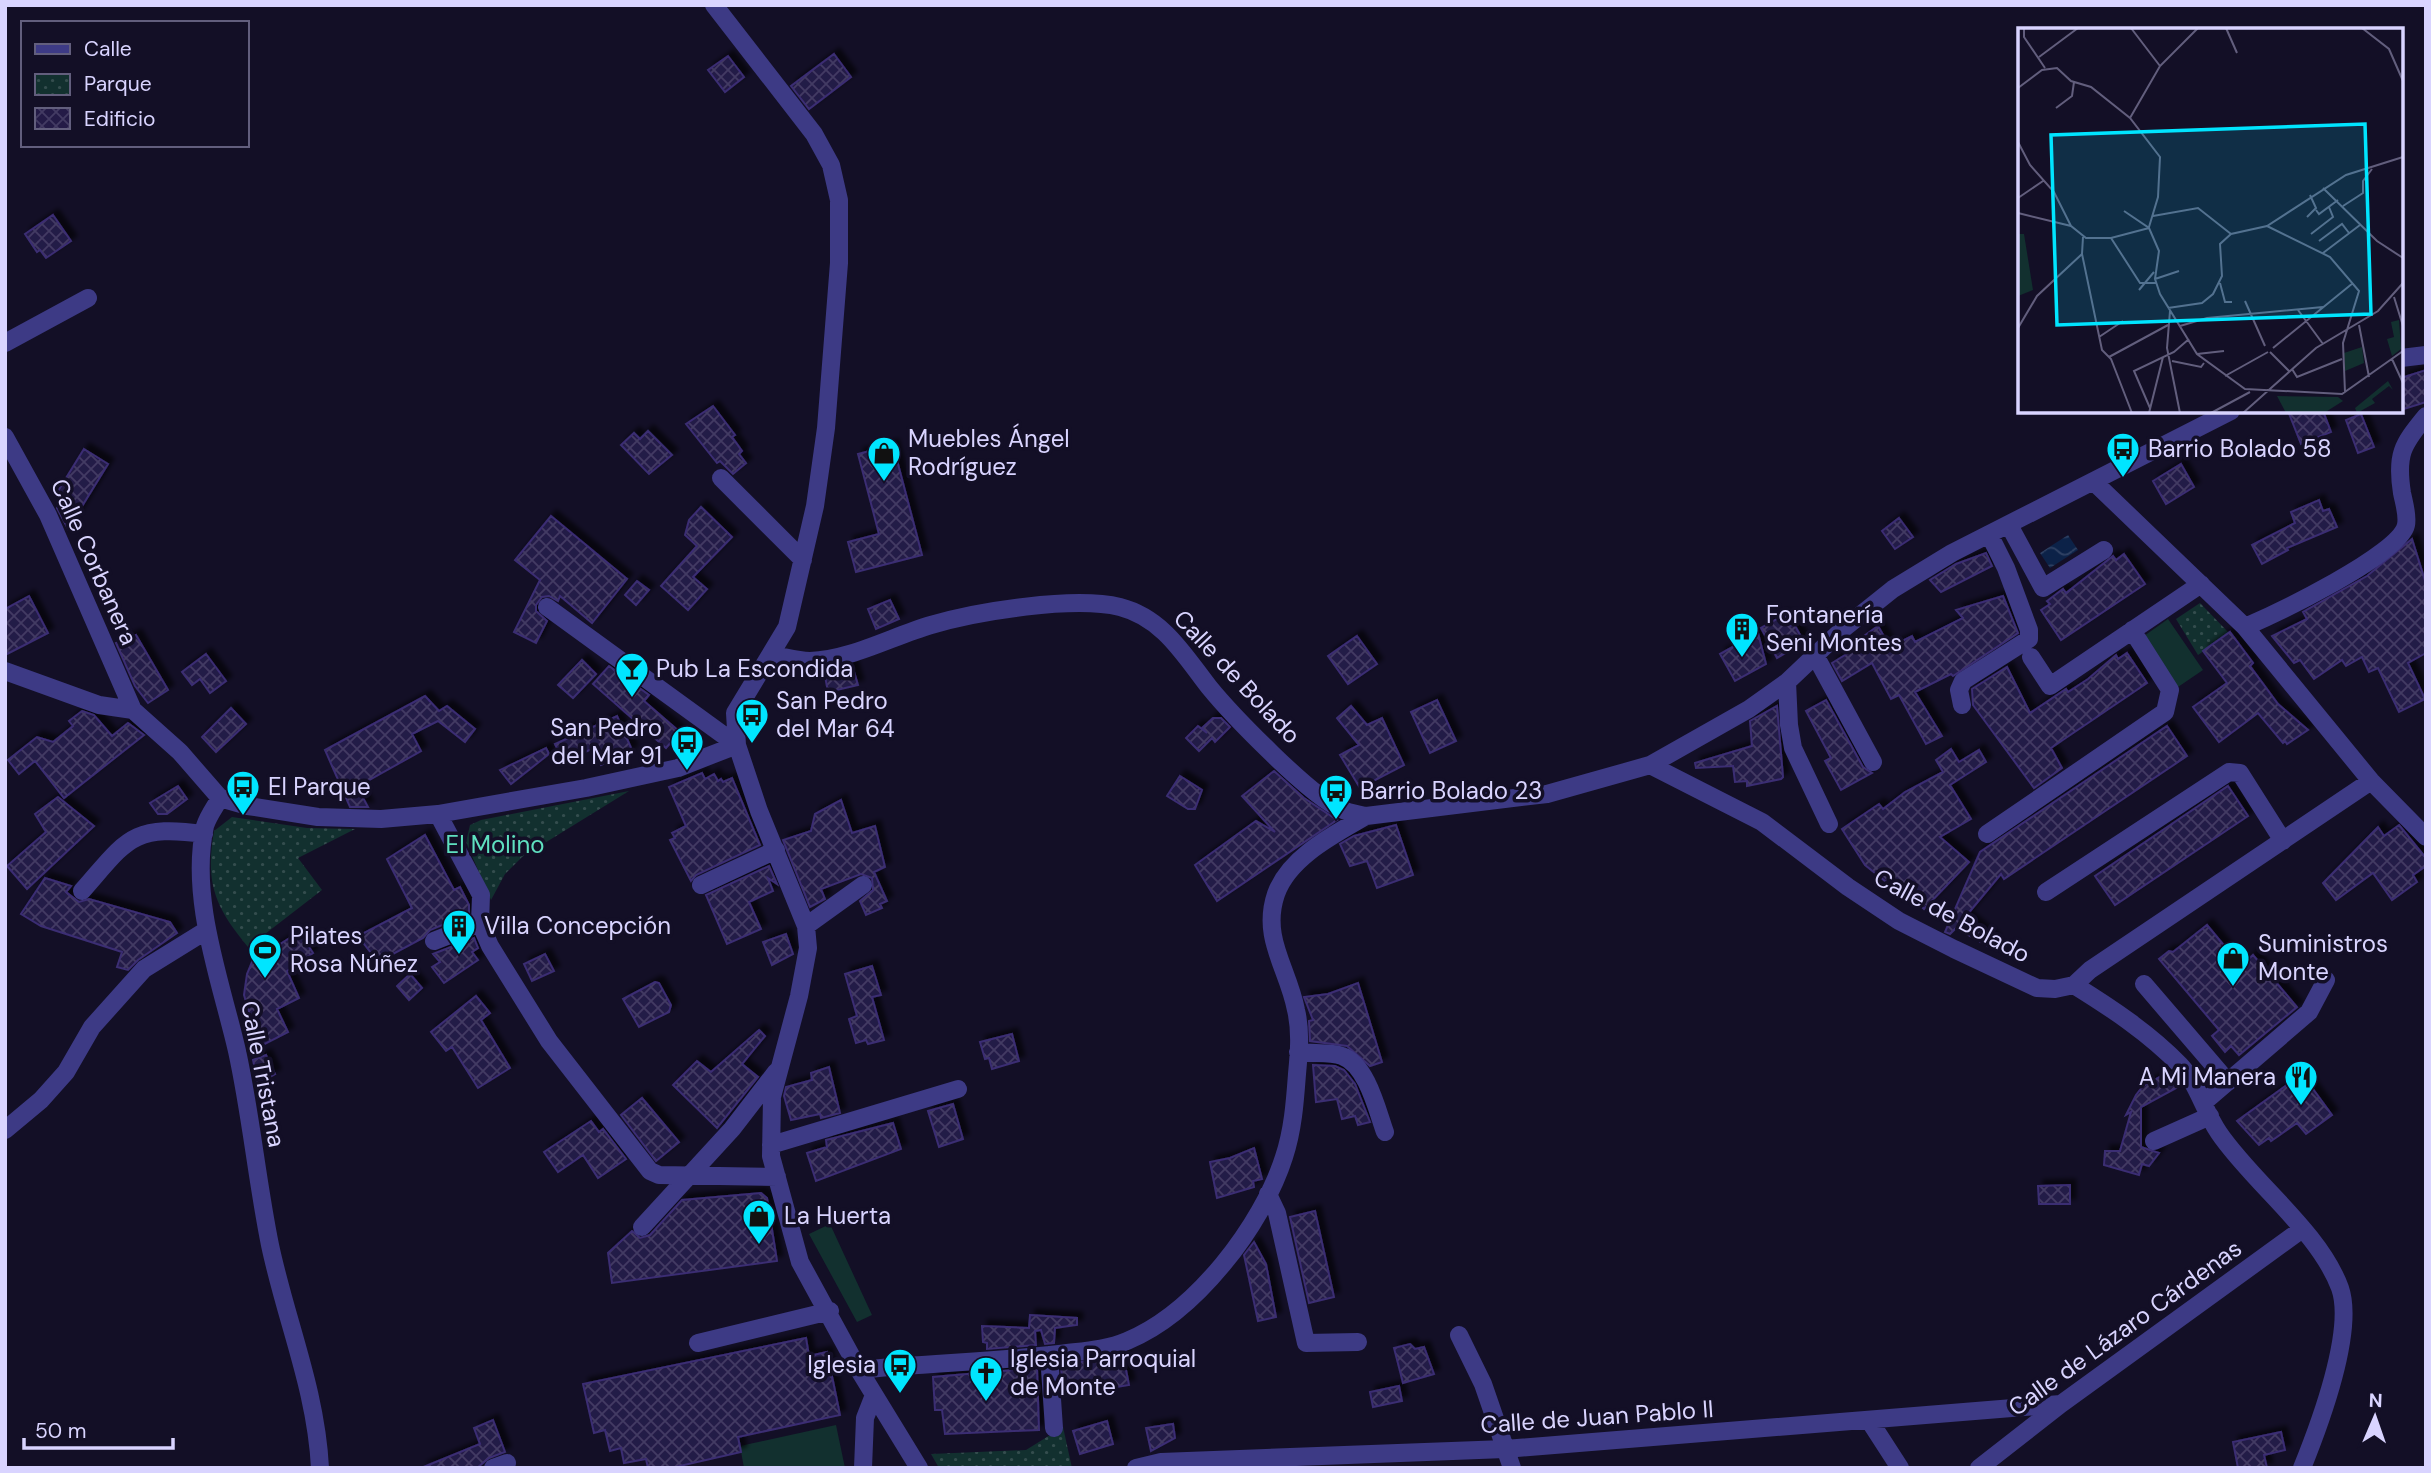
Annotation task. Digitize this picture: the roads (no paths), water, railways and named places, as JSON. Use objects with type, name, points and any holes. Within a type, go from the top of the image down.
[{"type":"street","points":[[714,5],[772,77],[825,155],[839,200],[840,235],[826,428],[803,561],[787,627],[773,655],[735,713],[737,745],[806,926],[808,948],[799,996],[772,1097],[771,1145],[800,1262],[830,1311],[859,1370],[919,1468]]},
{"type":"street","points":[[5,343],[88,298]]},
{"type":"street","points":[[2403,358],[2426,355]]},
{"type":"street","name":"Calle de Bolado","points":[[773,655],[810,661],[847,653],[933,624],[977,614],[1086,603],[1122,607],[1166,632],[1210,688],[1311,789],[1340,809],[1366,816],[1547,794],[1650,765],[1749,709],[1787,682],[1893,589],[1989,534],[2227,413]]},
{"type":"street","points":[[2245,627],[2364,566],[2404,533],[2406,520],[2399,472],[2401,452],[2426,416]]},
{"type":"street","name":"Calle Corbanera","points":[[5,438],[47,514],[133,710]]},
{"type":"street","points":[[721,478],[803,561]]},
{"type":"street","points":[[2094,482],[2245,627],[2371,781],[2426,837]]},
{"type":"street","points":[[2009,525],[2043,587],[2104,550]]},
{"type":"street","points":[[1962,705],[1959,690],[1963,681],[2029,639],[2029,630],[2006,568],[1989,534]]},
{"type":"street","points":[[2031,657],[2050,686],[2201,584]]},
{"type":"street","points":[[547,607],[737,745]]},
{"type":"street","points":[[1987,834],[2165,712],[2170,690],[2132,630]]},
{"type":"street","points":[[1815,655],[1873,762]]},
{"type":"street","points":[[5,671],[99,705],[133,710],[180,752],[220,798],[248,806],[318,817],[381,819],[438,814],[586,788],[678,768],[737,745]]},
{"type":"street","points":[[1787,682],[1793,748],[1829,824]]},
{"type":"street","name":"Calle de Bolado","points":[[1650,765],[1762,822],[1848,887],[1899,921],[1954,950],[2037,989],[2074,985]]},
{"type":"street","points":[[2046,892],[2230,772],[2240,773],[2283,841]]},
{"type":"street","points":[[2302,1468],[2341,1350],[2343,1326],[2340,1289],[2322,1256],[2225,1141],[2193,1080],[2168,1053],[2126,1019],[2074,985],[2090,970],[2371,781]]},
{"type":"street","name":"Calle Tristana","points":[[220,798],[206,823],[201,858],[207,930],[238,1053],[270,1247],[310,1388],[319,1431],[320,1468]]},
{"type":"street","points":[[438,814],[481,895],[480,923],[490,946],[549,1041],[650,1171],[659,1175],[777,1177]]},
{"type":"street","name":"Calle de Bolado","points":[[859,1370],[1049,1355],[1125,1342],[1154,1328],[1186,1303],[1212,1275],[1252,1224],[1268,1194],[1290,1136],[1298,1052],[1296,1010],[1274,951],[1270,928],[1277,890],[1288,874],[1323,841],[1366,816]]},
{"type":"street","points":[[82,891],[121,845],[137,834],[164,829],[204,834]]},
{"type":"street","points":[[701,885],[776,850]]},
{"type":"street","points":[[806,926],[863,885]]},
{"type":"street","points":[[434,942],[480,923]]},
{"type":"street","points":[[5,1130],[41,1100],[66,1072],[92,1027],[144,970],[207,930]]},
{"type":"street","points":[[2154,1141],[2206,1109],[2228,1082],[2309,1012],[2326,980]]},
{"type":"street","points":[[2144,984],[2228,1082]]},
{"type":"street","points":[[1298,1052],[1340,1055],[1349,1059],[1367,1086],[1385,1132]]},
{"type":"street","points":[[642,1227],[691,1176],[778,1069]]},
{"type":"street","points":[[771,1145],[958,1089]]},
{"type":"street","points":[[1268,1194],[1277,1213],[1307,1343],[1358,1342]]},
{"type":"street","name":"Calle de Lázaro Cárdenas","points":[[1979,1468],[2061,1404],[2301,1230]]},
{"type":"street","points":[[698,1343],[830,1311]]},
{"type":"street","points":[[1459,1335],[1483,1384],[1512,1468]]},
{"type":"street","points":[[1049,1355],[1054,1427]]},
{"type":"street","points":[[863,1468],[865,1418],[874,1395]]},
{"type":"street","name":"Calle de Juan Pablo II","points":[[1136,1468],[1161,1462],[1505,1449],[2061,1404]]},
{"type":"street","points":[[1869,1420],[1900,1468]]},
{"type":"water","points":[[2068,535],[2078,550],[2050,568],[2040,553]]},
{"type":"place","name":"Barrio Bolado 58","points":[[2123,479]]},
{"type":"place","name":"Muebles Ángel Rodríguez","points":[[884,483]]},
{"type":"place","name":"Fontanería Seni Montes","points":[[1742,659]]},
{"type":"place","name":"Pub La Escondida","points":[[632,699]]},
{"type":"place","name":"San Pedro del Mar 64","points":[[752,745]]},
{"type":"place","name":"San Pedro del Mar 91","points":[[687,772]]},
{"type":"place","name":"El Parque","points":[[243,817]]},
{"type":"place","name":"Barrio Bolado 23","points":[[1336,821]]},
{"type":"place","name":"Villa Concepción","points":[[459,956]]},
{"type":"place","name":"Pilates Rosa Núñez","points":[[265,980]]},
{"type":"place","name":"Suministros Monte","points":[[2233,988]]},
{"type":"place","name":"A Mi Manera","points":[[2301,1107]]},
{"type":"place","name":"La Huerta","points":[[759,1246]]},
{"type":"place","name":"Iglesia","points":[[900,1395]]},
{"type":"place","name":"Iglesia Parroquial de Monte","points":[[986,1403]]},
{"type":"park label","name":"El Molino","points":[[495,845]]}]
